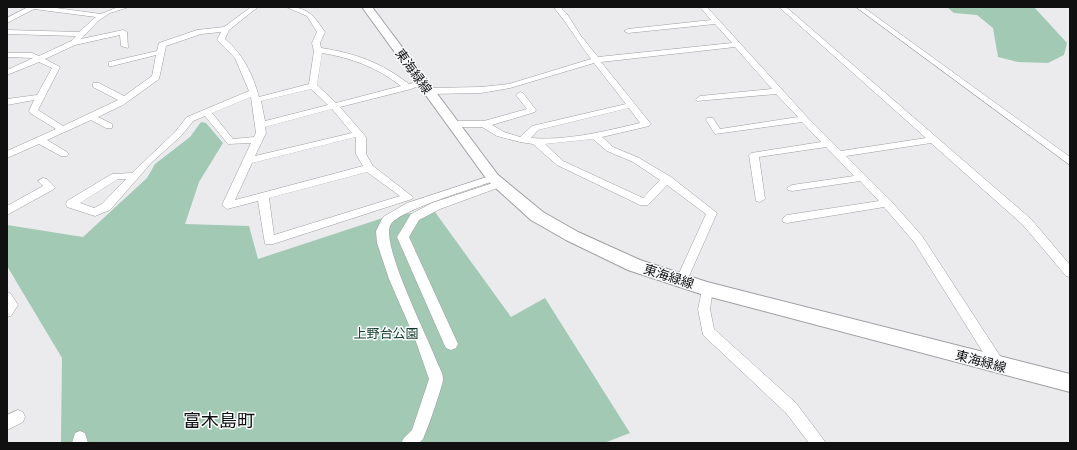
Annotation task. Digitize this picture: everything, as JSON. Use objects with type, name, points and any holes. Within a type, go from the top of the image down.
[{"type":"main road","name":"東海緑線","points":[[367,7],[420,87],[452,124],[496,181],[537,216],[572,236],[634,264],[707,288],[999,366],[1070,383]]},
{"type":"street","points":[[7,21],[33,7],[102,16]]},
{"type":"street","points":[[75,43],[89,25],[102,16],[126,7]]},
{"type":"street","points":[[255,7],[226,29],[221,40],[228,44],[244,64],[261,125],[261,133],[227,206],[369,168]]},
{"type":"street","points":[[290,7],[310,14],[321,32],[316,43],[318,50],[313,86]]},
{"type":"street","points":[[484,124],[502,134],[537,142],[565,141],[596,136],[646,124],[578,37],[565,15],[558,9],[561,7]]},
{"type":"street","points":[[703,7],[827,144],[887,203],[918,239],[933,259],[999,366]]},
{"type":"street","points":[[782,7],[1027,222],[1070,273]]},
{"type":"street","points":[[859,7],[1070,162]]},
{"type":"street","points":[[622,23],[630,34],[718,22]]},
{"type":"street","points":[[7,155],[124,100],[156,77],[162,45],[200,32],[226,29]]},
{"type":"street","points":[[7,32],[81,34]]},
{"type":"street","points":[[7,73],[41,60],[75,43],[123,32],[125,46]]},
{"type":"street","points":[[261,125],[334,106],[420,87],[481,90],[510,86],[595,60],[736,45]]},
{"type":"street","points":[[318,50],[371,61],[420,87]]},
{"type":"street","points":[[112,64],[161,52]]},
{"type":"street","points":[[7,55],[32,55],[56,67],[32,111],[62,129]]},
{"type":"street","points":[[96,85],[124,100]]},
{"type":"street","points":[[135,176],[116,176],[71,204],[95,212],[106,207],[135,176],[149,160],[178,134],[190,119],[254,96],[313,86]]},
{"type":"street","points":[[263,196],[269,241],[408,197],[369,168],[362,154],[361,137],[359,134],[334,106],[313,86]]},
{"type":"street","points":[[700,99],[778,90]]},
{"type":"street","points":[[452,124],[484,124],[532,110],[520,95]]},
{"type":"street","points":[[7,102],[40,97]]},
{"type":"street","points":[[524,139],[535,128],[630,105]]},
{"type":"street","points":[[206,112],[231,142],[258,140]]},
{"type":"street","points":[[90,116],[109,126]]},
{"type":"street","points":[[710,120],[718,132],[804,119]]},
{"type":"street","points":[[248,161],[359,134]]},
{"type":"street","points":[[596,136],[610,149],[636,160],[667,179],[712,213],[682,280]]},
{"type":"street","points":[[40,140],[64,154]]},
{"type":"street","points":[[837,154],[932,140]]},
{"type":"street","points":[[537,142],[560,163],[644,203],[667,179]]},
{"type":"street","points":[[760,199],[754,154],[827,144]]},
{"type":"street","points":[[792,188],[861,178]]},
{"type":"street","points":[[7,211],[50,187],[43,181]]},
{"type":"street","points":[[451,344],[403,237],[415,217],[436,206],[496,181]]},
{"type":"street","points":[[409,443],[418,434],[436,379],[422,338],[395,278],[382,243],[382,231],[387,220],[411,206],[496,181]]},
{"type":"street","points":[[787,219],[887,203]]},
{"type":"street","points":[[707,288],[704,309],[708,331],[791,408],[818,443]]},
{"type":"street","points":[[7,297],[12,305],[7,312]]},
{"type":"green space","points":[[947,7],[1034,7],[1067,43],[1064,55],[1048,63],[1018,62],[998,57],[993,28],[977,15],[954,13]]},
{"type":"green space","name":"上野台公園","points":[[201,122],[206,123],[223,143],[199,182],[185,224],[249,226],[258,259],[395,214],[435,212],[511,317],[545,298],[630,433],[604,443],[61,443],[62,358],[7,266],[7,225],[83,237],[147,178],[155,164],[190,137]]},
{"type":"district","name":"富木島町","points":[[219,421]]}]
